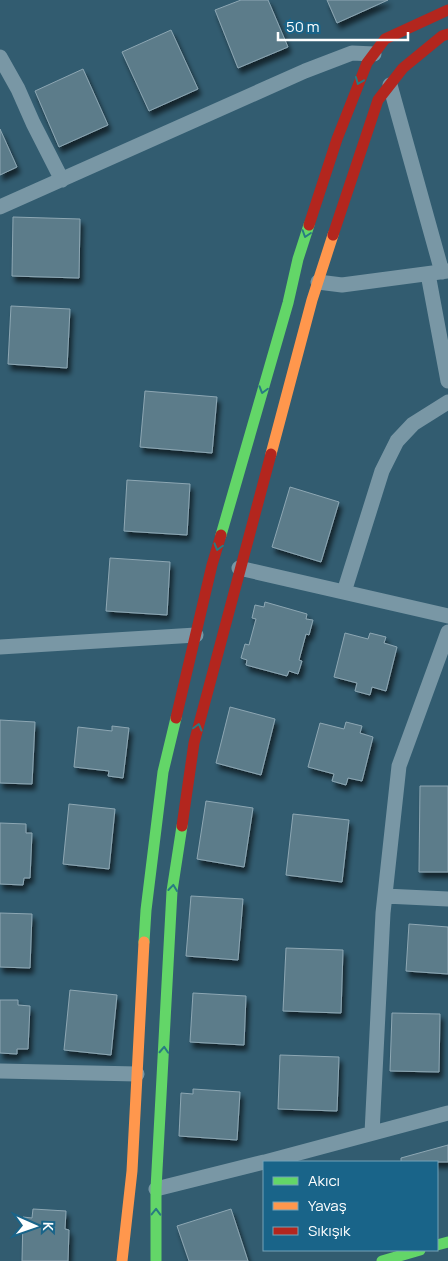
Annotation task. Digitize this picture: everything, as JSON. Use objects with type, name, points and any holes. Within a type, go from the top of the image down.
[{"type":"main road","points":[[122,1261],[132,1172],[146,919],[154,839],[164,772],[212,565],[288,303],[298,260],[337,139],[367,63],[385,39],[448,10]]},
{"type":"main road","points":[[156,1261],[156,1189],[172,891],[194,743],[239,568],[318,282],[378,100],[403,68],[442,36],[448,34]]},
{"type":"main road","points":[[382,1261],[417,1251]]},
{"type":"street","points":[[0,207],[305,71],[352,52],[374,54]]},
{"type":"street","points":[[0,57],[18,89],[62,180]]},
{"type":"street","points":[[390,85],[439,272],[448,381]]},
{"type":"street","points":[[318,282],[342,285],[439,272]]},
{"type":"street","points":[[344,592],[382,471],[397,441],[413,424],[448,402]]},
{"type":"street","points":[[239,568],[448,616]]},
{"type":"street","points":[[372,1134],[385,896],[399,766],[448,632]]},
{"type":"street","points":[[0,647],[196,635]]},
{"type":"street","points":[[385,896],[448,899]]},
{"type":"street","points":[[0,1071],[137,1074]]},
{"type":"street","points":[[268,1161],[448,1113]]},
{"type":"street","points":[[156,1189],[263,1162]]},
{"type":"building","points":[[241,0],[268,0],[288,47],[238,68],[215,10]]},
{"type":"building","points":[[327,0],[388,0],[337,23]]},
{"type":"building","points":[[171,30],[198,89],[149,111],[122,52]]},
{"type":"building","points":[[83,69],[108,125],[59,147],[35,91]]},
{"type":"building","points":[[0,129],[17,167],[0,175]]},
{"type":"building","points":[[13,217],[80,219],[79,278],[12,276]]},
{"type":"building","points":[[11,306],[70,309],[67,368],[8,364]]},
{"type":"building","points":[[145,391],[217,397],[212,453],[140,447]]},
{"type":"building","points":[[127,480],[190,484],[187,535],[124,531]]},
{"type":"building","points":[[290,487],[339,502],[321,562],[272,547]]},
{"type":"building","points":[[110,558],[170,562],[167,615],[106,611]]},
{"type":"building","points":[[265,602],[307,614],[306,619],[313,620],[309,635],[306,634],[299,660],[302,661],[298,674],[289,671],[287,676],[246,665],[247,660],[241,658],[245,644],[249,645],[256,619],[252,618],[255,605],[264,607]]},
{"type":"building","points":[[345,633],[368,639],[370,633],[386,637],[384,643],[397,647],[386,691],[372,687],[370,695],[355,691],[357,683],[334,677]]},
{"type":"building","points":[[230,707],[275,719],[261,775],[216,763]]},
{"type":"building","points":[[0,720],[35,722],[32,784],[0,783]]},
{"type":"building","points":[[346,722],[362,726],[360,733],[373,737],[362,781],[348,778],[346,785],[332,781],[334,774],[308,767],[320,723],[344,729]]},
{"type":"building","points":[[112,726],[129,728],[123,778],[108,776],[109,771],[74,767],[78,727],[112,731]]},
{"type":"building","points":[[420,786],[448,786],[448,872],[419,872]]},
{"type":"building","points":[[206,801],[253,808],[244,867],[197,859]]},
{"type":"building","points":[[69,804],[115,809],[109,869],[63,864]]},
{"type":"building","points":[[293,814],[349,820],[342,882],[286,875]]},
{"type":"building","points":[[0,823],[26,824],[26,833],[32,833],[30,878],[24,878],[23,885],[0,884]]},
{"type":"building","points":[[191,896],[243,899],[238,960],[186,956]]},
{"type":"building","points":[[0,913],[32,914],[30,968],[0,967]]},
{"type":"building","points":[[409,924],[448,927],[448,974],[406,971]]},
{"type":"building","points":[[286,948],[343,950],[341,1013],[283,1011]]},
{"type":"building","points":[[70,990],[117,995],[111,1055],[64,1050]]},
{"type":"building","points":[[193,993],[246,996],[244,1045],[190,1042]]},
{"type":"building","points":[[0,1000],[18,1000],[18,1005],[30,1006],[28,1049],[17,1049],[17,1054],[0,1053]]},
{"type":"building","points":[[392,1013],[440,1014],[439,1072],[390,1071]]},
{"type":"building","points":[[280,1055],[339,1057],[337,1111],[278,1109]]},
{"type":"building","points":[[193,1089],[240,1092],[237,1140],[179,1136],[181,1093],[193,1094]]},
{"type":"building","points":[[448,1145],[448,1162],[401,1161],[401,1158]]},
{"type":"building","points":[[33,1209],[66,1211],[65,1229],[69,1230],[68,1261],[22,1261],[23,1217],[32,1218]]},
{"type":"building","points":[[231,1209],[248,1261],[189,1261],[177,1226]]},
{"type":"traffic: fast","points":[[221,535],[309,225]]},
{"type":"traffic: fast","points":[[144,942],[146,910],[163,772],[176,718]]},
{"type":"traffic: fast","points":[[156,1261],[156,1189],[172,891],[182,826]]},
{"type":"traffic: fast","points":[[438,1245],[448,1242]]},
{"type":"traffic: fast","points":[[382,1261],[417,1251]]},
{"type":"traffic: slow","points":[[271,454],[312,300],[333,235]]},
{"type":"traffic: slow","points":[[122,1261],[132,1171],[144,942]]},
{"type":"traffic: jam","points":[[309,225],[337,139],[367,63],[385,39],[448,10]]},
{"type":"traffic: jam","points":[[333,235],[378,100],[403,68],[442,36],[448,34]]},
{"type":"traffic: jam","points":[[182,826],[194,743],[271,454]]},
{"type":"traffic: jam","points":[[176,718],[212,565],[221,535]]}]
